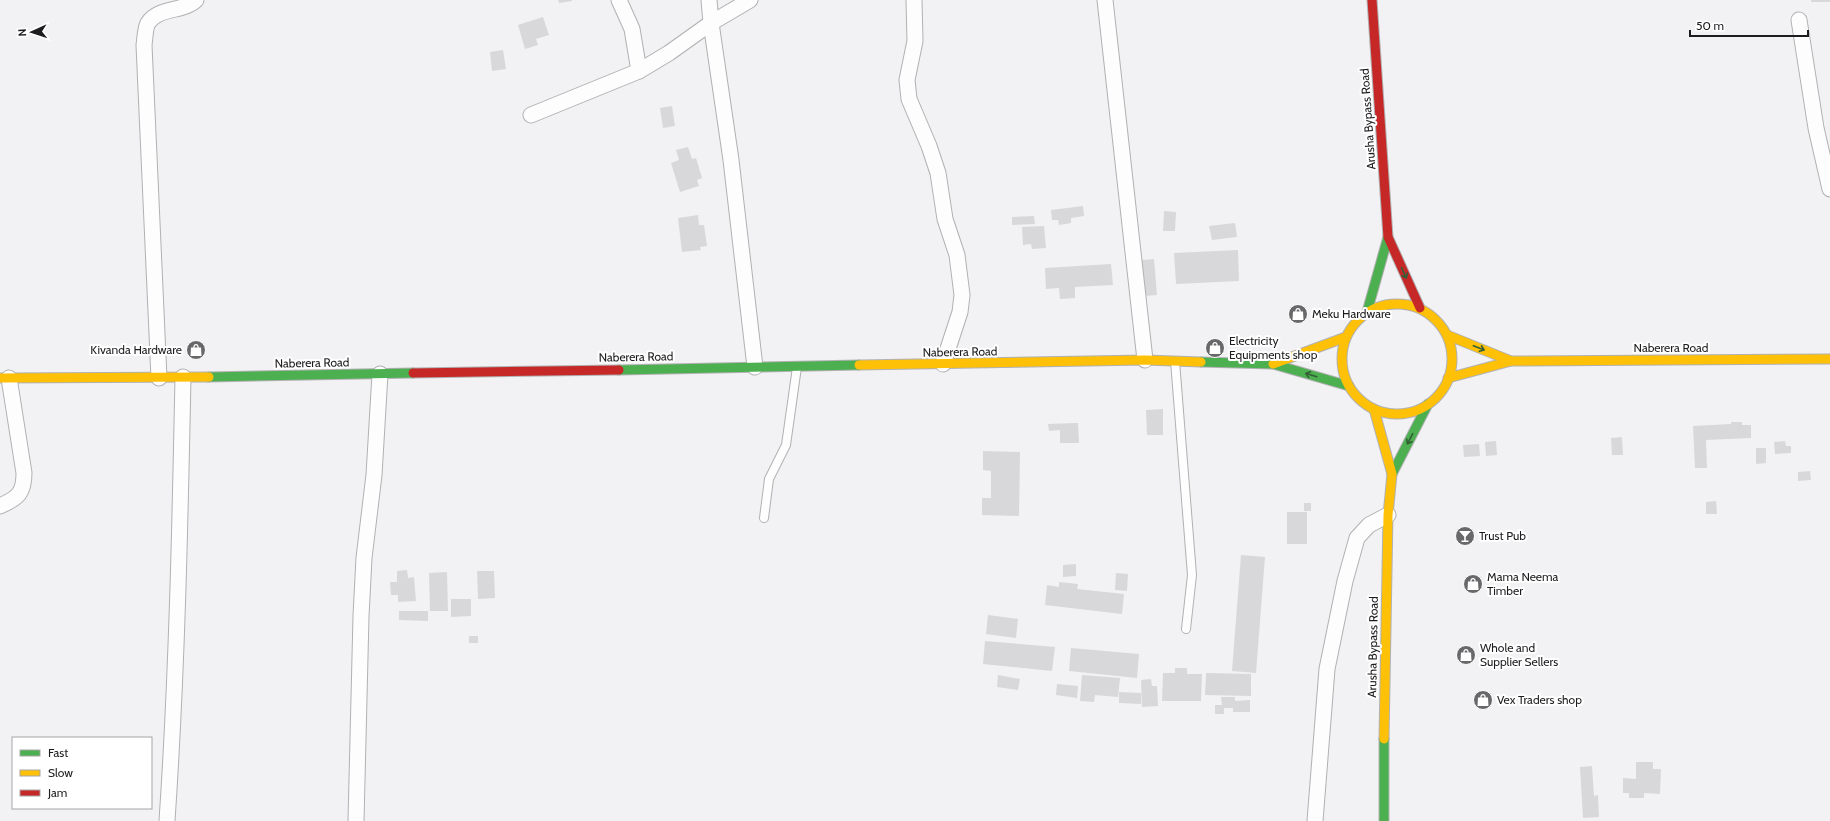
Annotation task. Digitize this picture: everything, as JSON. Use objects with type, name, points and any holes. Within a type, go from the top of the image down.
[{"type":"street","points":[[159,378],[144,45],[148,24],[155,16],[180,8],[196,0]]},
{"type":"street","points":[[619,0],[632,30],[639,71]]},
{"type":"street","points":[[709,0],[711,24],[731,160],[755,367]]},
{"type":"street","points":[[531,115],[639,71],[670,53],[711,24],[750,0]]},
{"type":"street","points":[[914,0],[914,41],[907,80],[909,99],[929,146],[938,173],[946,219],[957,255],[962,295],[960,312],[943,364]]},
{"type":"street","points":[[1105,0],[1145,360]]},
{"type":"street","name":"Arusha Bypass Road","points":[[1367,312],[1388,237],[1372,0]]},
{"type":"street","points":[[1799,20],[1816,128],[1830,189]]},
{"type":"street","name":"Arusha Bypass Road","points":[[1388,237],[1420,308]]},
{"type":"street","name":"Arusha Bypass Road","points":[[1402,303],[1420,308],[1436,320],[1447,335],[1451,349],[1452,364],[1448,378],[1440,393],[1428,404],[1411,412],[1392,414],[1374,409],[1360,400],[1349,386],[1343,370],[1341,354],[1346,337],[1354,322],[1367,312],[1384,304],[1402,303]]},
{"type":"street","name":"Naberera Road","points":[[1447,335],[1511,361]]},
{"type":"street","name":"Naberera Road","points":[[1273,364],[1346,337]]},
{"type":"street","name":"Naberera Road","points":[[1448,378],[1511,361],[1830,359]]},
{"type":"street","name":"Naberera Road","points":[[5,378],[159,378],[1145,360],[1273,364],[1349,386]]},
{"type":"street","points":[[356,821],[361,616],[364,558],[374,475],[380,374]]},
{"type":"street","points":[[167,821],[172,755],[179,567],[183,377]]},
{"type":"street","points":[[0,506],[13,500],[18,495],[24,484],[24,473],[5,378]]},
{"type":"street","name":"Arusha Bypass Road","points":[[1392,474],[1428,404]]},
{"type":"street","name":"Arusha Bypass Road","points":[[1374,409],[1392,474],[1388,515],[1384,695],[1384,821]]},
{"type":"street","points":[[1314,821],[1327,669],[1344,581],[1357,538],[1369,525],[1388,515]]},
{"type":"lane","points":[[1175,361],[1192,575],[1186,629]]},
{"type":"lane","points":[[764,518],[769,479],[786,446],[797,366]]},
{"type":"building","points":[[558,0],[572,0],[572,1],[559,3]]},
{"type":"building","points":[[1811,0],[1830,0],[1830,2],[1811,2]]},
{"type":"building","points":[[543,17],[549,35],[536,39],[538,45],[525,49],[518,25]]},
{"type":"building","points":[[503,50],[506,69],[492,71],[490,52]]},
{"type":"building","points":[[672,106],[675,126],[663,128],[660,108]]},
{"type":"building","points":[[688,147],[692,159],[696,158],[702,178],[697,180],[699,186],[680,192],[671,163],[679,160],[676,150]]},
{"type":"building","points":[[1083,206],[1084,216],[1071,218],[1071,223],[1059,225],[1058,220],[1052,220],[1051,210]]},
{"type":"building","points":[[1164,211],[1176,212],[1175,231],[1163,231]]},
{"type":"building","points":[[698,215],[699,225],[704,225],[707,246],[700,247],[701,250],[682,252],[678,218]]},
{"type":"building","points":[[1034,216],[1035,224],[1012,225],[1012,217]]},
{"type":"building","points":[[1235,223],[1237,237],[1212,240],[1209,226]]},
{"type":"building","points":[[1044,226],[1046,248],[1032,249],[1031,244],[1023,245],[1022,227]]},
{"type":"building","points":[[1238,250],[1239,281],[1176,284],[1174,253]]},
{"type":"building","points":[[1154,259],[1157,295],[1145,296],[1142,260]]},
{"type":"building","points":[[1111,264],[1113,285],[1075,287],[1075,298],[1060,299],[1059,288],[1046,289],[1045,268]]},
{"type":"building","points":[[1163,409],[1163,435],[1147,435],[1146,410]]},
{"type":"building","points":[[1731,422],[1742,422],[1742,425],[1751,425],[1751,438],[1706,440],[1707,468],[1695,468],[1693,426],[1731,424]]},
{"type":"building","points":[[1078,423],[1079,443],[1060,443],[1060,430],[1049,431],[1048,424]]},
{"type":"building","points":[[1622,437],[1623,455],[1612,455],[1611,438]]},
{"type":"building","points":[[1496,441],[1497,455],[1486,456],[1485,442]]},
{"type":"building","points":[[1785,441],[1786,446],[1791,446],[1791,453],[1775,454],[1774,442]]},
{"type":"building","points":[[1479,444],[1480,456],[1464,457],[1463,445]]},
{"type":"building","points":[[1756,448],[1766,448],[1766,463],[1756,464]]},
{"type":"building","points":[[983,451],[1020,452],[1019,516],[982,515],[982,498],[991,498],[991,471],[983,470]]},
{"type":"building","points":[[1810,471],[1811,480],[1798,481],[1798,472]]},
{"type":"building","points":[[1716,501],[1717,514],[1706,514],[1706,502]]},
{"type":"building","points":[[1304,503],[1311,503],[1311,511],[1304,511]]},
{"type":"building","points":[[1287,512],[1307,512],[1307,544],[1287,544]]},
{"type":"building","points":[[1241,555],[1265,557],[1256,673],[1232,671]]},
{"type":"building","points":[[1076,564],[1076,576],[1063,577],[1063,565]]},
{"type":"building","points":[[407,570],[408,578],[414,577],[416,601],[398,602],[398,595],[391,595],[390,582],[397,582],[397,571]]},
{"type":"building","points":[[477,571],[494,571],[495,598],[478,599]]},
{"type":"building","points":[[447,572],[448,611],[430,611],[429,573]]},
{"type":"building","points":[[1116,573],[1128,574],[1127,591],[1115,590]]},
{"type":"building","points":[[1059,582],[1078,584],[1077,589],[1124,594],[1122,614],[1045,605],[1047,585],[1059,587]]},
{"type":"building","points":[[451,599],[471,599],[471,616],[451,617]]},
{"type":"building","points":[[399,611],[428,611],[428,621],[399,620]]},
{"type":"building","points":[[988,615],[1018,619],[1016,638],[986,634]]},
{"type":"building","points":[[469,636],[478,636],[478,643],[469,643]]},
{"type":"building","points":[[985,641],[1055,647],[1052,671],[983,664]]},
{"type":"building","points":[[1071,648],[1139,654],[1137,678],[1069,671]]},
{"type":"building","points":[[1175,668],[1187,668],[1187,674],[1202,674],[1201,701],[1162,701],[1163,673],[1175,673]]},
{"type":"building","points":[[1206,673],[1251,674],[1251,696],[1205,695]]},
{"type":"building","points":[[998,675],[1020,679],[1018,690],[997,687]]},
{"type":"building","points":[[1082,675],[1120,678],[1118,697],[1095,695],[1094,702],[1080,701]]},
{"type":"building","points":[[1151,679],[1152,686],[1157,686],[1158,706],[1142,707],[1141,680]]},
{"type":"building","points":[[1057,684],[1078,686],[1077,698],[1056,695]]},
{"type":"building","points":[[1119,692],[1141,693],[1141,704],[1119,703]]},
{"type":"building","points":[[1221,697],[1235,697],[1235,701],[1250,700],[1250,712],[1233,712],[1233,708],[1224,708],[1224,714],[1215,714],[1215,705],[1222,705]]},
{"type":"building","points":[[1636,762],[1653,762],[1653,769],[1661,769],[1660,794],[1644,793],[1644,798],[1629,798],[1629,793],[1623,793],[1623,778],[1636,779]]},
{"type":"building","points":[[1592,766],[1594,796],[1598,795],[1599,817],[1583,818],[1580,767]]},
{"type":"traffic: fast","points":[[1367,312],[1388,237]]},
{"type":"traffic: fast","points":[[1201,362],[1273,364],[1349,386]]},
{"type":"traffic: fast","points":[[619,370],[859,365]]},
{"type":"traffic: fast","points":[[209,377],[413,373]]},
{"type":"traffic: fast","points":[[1392,474],[1428,404]]},
{"type":"traffic: fast","points":[[1384,739],[1384,821]]},
{"type":"traffic: slow","points":[[1397,304],[1418,308],[1428,313],[1436,320],[1443,328],[1448,338],[1452,359],[1448,380],[1443,390],[1436,398],[1428,405],[1418,410],[1397,414],[1376,410],[1366,405],[1358,398],[1351,390],[1346,380],[1342,359],[1346,338],[1351,328],[1358,320],[1366,313],[1376,308],[1397,304]]},
{"type":"traffic: slow","points":[[1447,335],[1511,361]]},
{"type":"traffic: slow","points":[[1273,364],[1346,337]]},
{"type":"traffic: slow","points":[[1448,378],[1511,361],[1830,359]]},
{"type":"traffic: slow","points":[[859,365],[1145,360],[1201,362]]},
{"type":"traffic: slow","points":[[0,378],[209,377]]},
{"type":"traffic: slow","points":[[1374,409],[1392,474],[1388,515],[1384,739]]},
{"type":"traffic: jam","points":[[1372,0],[1388,237],[1420,308]]},
{"type":"traffic: jam","points":[[413,373],[619,370]]},
{"type":"place","name":"Meku Hardware","points":[[1298,314]]},
{"type":"place","name":"Electricity Equipments shop","points":[[1215,348]]},
{"type":"place","name":"Kivanda Hardware","points":[[196,350]]},
{"type":"place","name":"Trust Pub","points":[[1465,536]]},
{"type":"place","name":"Mama Neema Timber","points":[[1473,584]]},
{"type":"place","name":"Whole and Supplier Sellers","points":[[1466,655]]},
{"type":"place","name":"Vex Traders shop","points":[[1483,700]]}]
